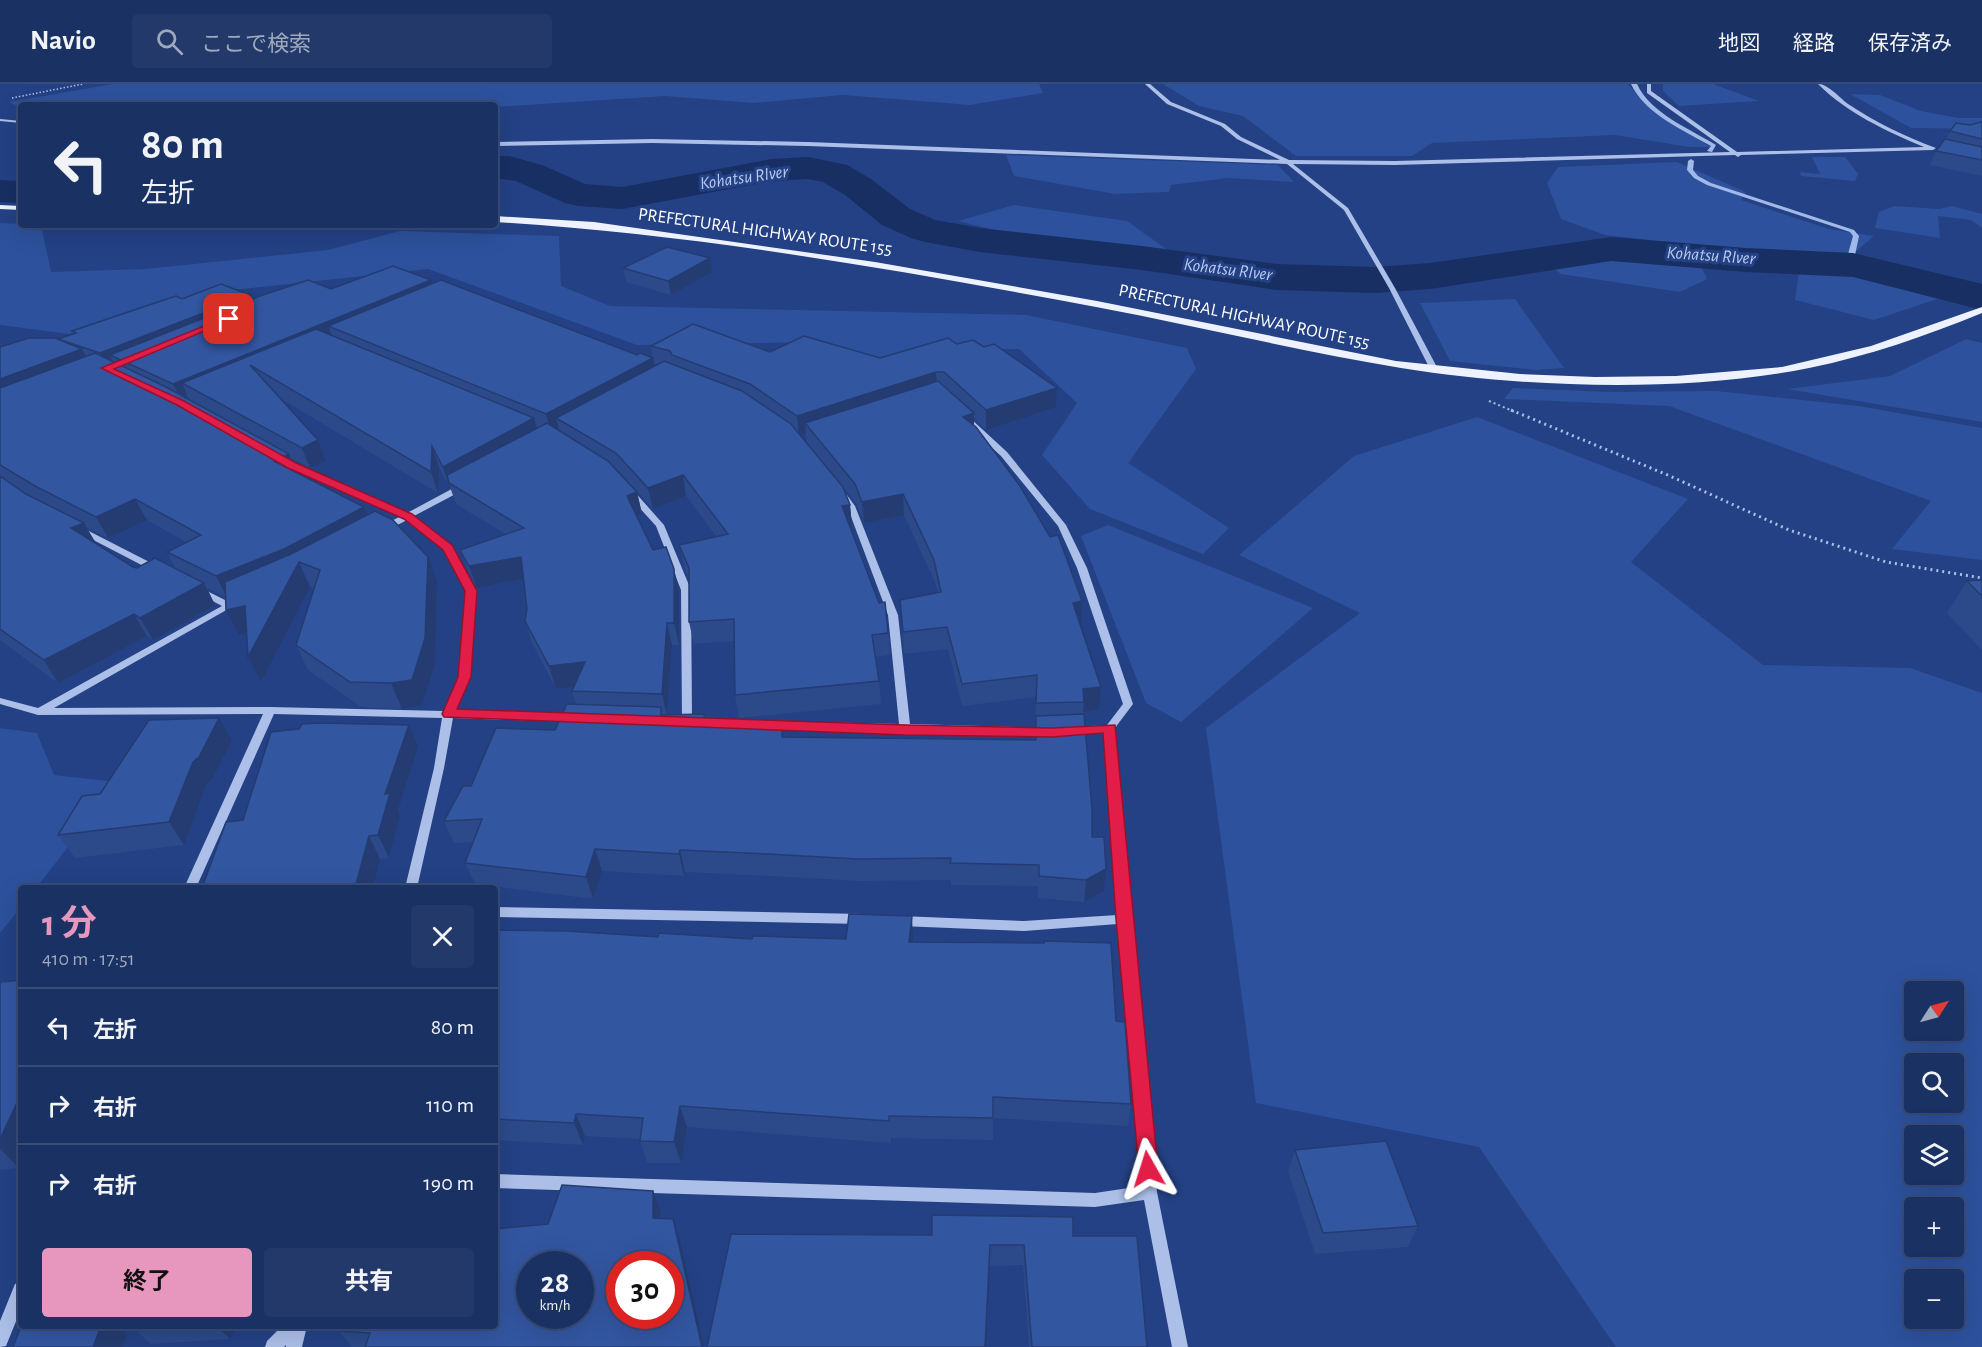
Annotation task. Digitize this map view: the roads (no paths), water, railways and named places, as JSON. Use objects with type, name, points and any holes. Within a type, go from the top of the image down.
[{"type":"main road","points":[[0,207],[18,207]]},
{"type":"main road","name":"PREFECTURAL HIGHWAY ROUTE 155","points":[[498,219],[594,225],[908,270],[1007,286],[1338,353],[1436,370],[1565,379],[1678,380],[1774,371],[1893,344],[1982,310]]},
{"type":"street","points":[[1147,84],[1169,103],[1224,126],[1239,138],[1288,162],[1346,209],[1436,370]]},
{"type":"street","points":[[1649,84],[1649,92],[1664,104],[1738,155]]},
{"type":"street","points":[[1820,84],[1847,107],[1883,127],[1932,148]]},
{"type":"street","points":[[0,120],[18,122]]},
{"type":"street","points":[[498,144],[652,141],[797,144],[1395,164],[1932,148],[1943,150]]},
{"type":"street","points":[[956,410],[1004,454],[1062,525],[1082,568],[1128,704],[1110,728],[1124,919],[1150,1192],[1180,1347]]},
{"type":"street","points":[[272,454],[292,466],[408,516],[448,548],[471,591],[465,677],[448,714],[439,768],[412,885]]},
{"type":"street","points":[[381,531],[474,481]]},
{"type":"street","points":[[624,486],[660,525],[686,590],[687,722]]},
{"type":"street","points":[[836,487],[851,506],[893,615],[905,730]]},
{"type":"street","points":[[74,527],[166,574]]},
{"type":"street","points":[[187,584],[228,605]]},
{"type":"street","points":[[38,712],[248,596]]},
{"type":"street","points":[[0,701],[38,712],[270,710],[580,718]]},
{"type":"street","points":[[191,885],[270,710]]},
{"type":"street","points":[[675,722],[905,730],[1052,732],[1110,728]]},
{"type":"street","points":[[498,912],[881,920],[1024,926],[1124,919]]},
{"type":"street","points":[[498,1181],[1095,1200],[1150,1192]]},
{"type":"street","points":[[0,1340],[18,1297]]},
{"type":"street","points":[[273,1347],[290,1329]]},
{"type":"street","points":[[294,1347],[298,1329]]},
{"type":"waterway","points":[[1634,84],[1638,92],[1656,110],[1714,146],[1710,151]]},
{"type":"waterway","points":[[1691,161],[1690,170],[1696,177],[1709,184],[1852,231],[1856,236],[1849,265]]},
{"type":"waterway","name":"Kohatsu RIver","points":[[498,167],[509,167],[529,173],[578,195],[622,198],[772,170],[808,168],[834,173],[858,187],[896,217],[925,230],[980,240],[1142,258],[1277,277],[1375,280],[1430,276],[1611,249],[1746,260],[1853,265],[1982,297]]},
{"type":"waterway","name":"Kohatsu RIver","points":[[0,191],[18,192]]}]
